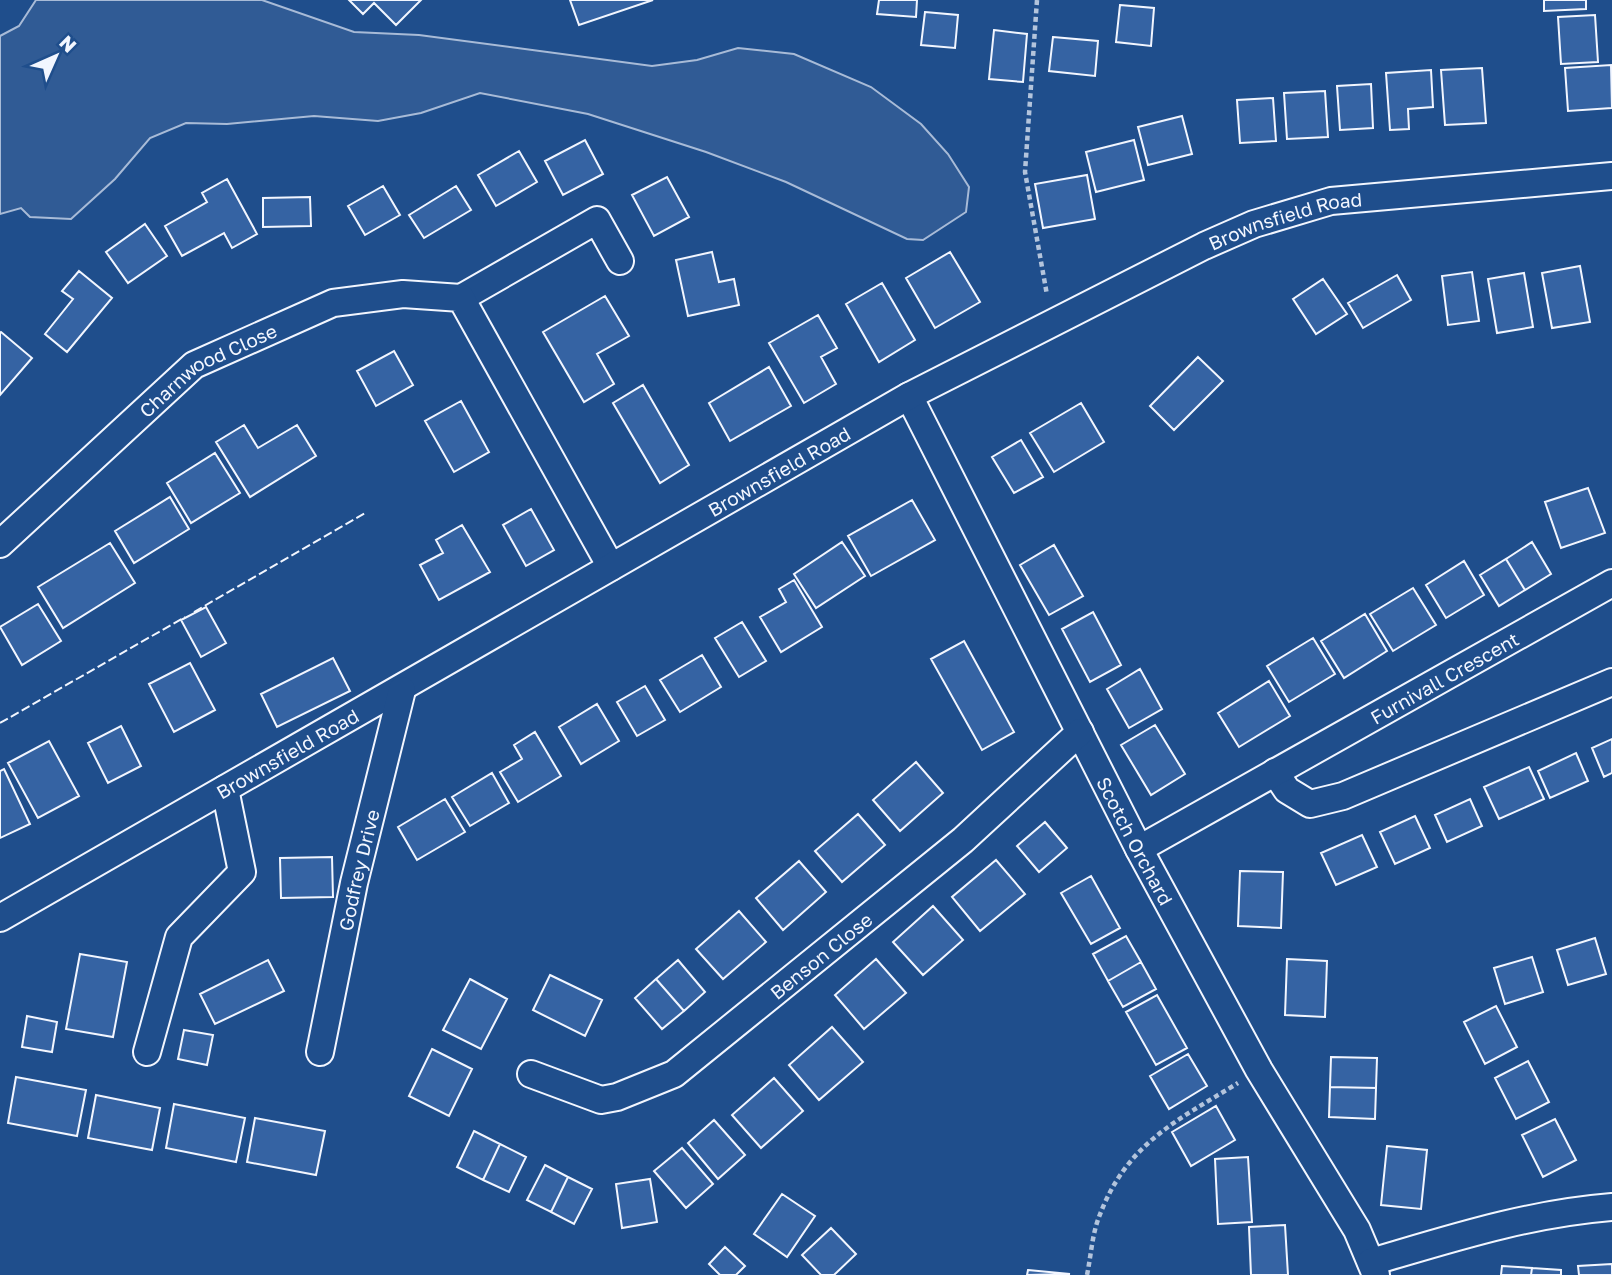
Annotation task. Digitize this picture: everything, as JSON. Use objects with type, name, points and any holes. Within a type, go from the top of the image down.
[{"type":"street","name":"Brownsfield Road","points":[[0,918],[402,690],[909,396],[1254,223],[1331,201],[1612,176]]},
{"type":"street","points":[[611,567],[461,298],[597,220],[620,261]]},
{"type":"street","name":"Charnwood Close","points":[[0,544],[194,365],[333,303],[403,294],[461,298]]},
{"type":"street","name":"Scotch Orchard","points":[[909,396],[1139,849],[1259,1070],[1357,1230],[1373,1268]]},
{"type":"street","name":"Furnivall Crescent","points":[[1139,849],[1612,583]]},
{"type":"street","points":[[1275,772],[1287,790],[1310,804],[1343,796],[1612,682]]},
{"type":"street","name":"Godfrey Drive","points":[[320,1052],[354,883],[402,690]]},
{"type":"street","name":"Benson Close","points":[[531,1074],[601,1100],[617,1097],[674,1073],[963,840],[1080,732]]},
{"type":"street","points":[[147,1052],[179,937],[242,872],[225,789]]},
{"type":"street","points":[[1373,1268],[1542,1214],[1612,1206]]},
{"type":"path","points":[[1037,0],[1025,172],[1053,324]]},
{"type":"path","points":[[1087,1275],[1098,1218],[1122,1170],[1155,1134],[1259,1070]]},
{"type":"shaded area","points":[[36,0],[262,0],[354,32],[419,35],[652,66],[697,60],[738,48],[794,54],[871,87],[921,124],[948,154],[969,187],[966,212],[923,240],[907,239],[786,182],[706,152],[588,114],[480,93],[421,113],[378,121],[314,116],[227,124],[186,123],[150,138],[115,179],[71,219],[30,217],[21,208],[0,214],[0,36],[19,26]]},
{"type":"building","points":[[349,0],[421,0],[396,25],[374,3],[363,14]]},
{"type":"building","points":[[570,0],[653,0],[579,25]]},
{"type":"building","points":[[879,0],[917,0],[916,17],[877,14]]},
{"type":"building","points":[[1544,0],[1586,0],[1586,9],[1544,11]]},
{"type":"building","points":[[1120,5],[1154,8],[1151,46],[1116,42]]},
{"type":"building","points":[[925,12],[958,15],[955,48],[921,45]]},
{"type":"building","points":[[1595,15],[1598,62],[1561,64],[1558,17]]},
{"type":"building","points":[[994,30],[1027,34],[1023,82],[989,79]]},
{"type":"building","points":[[1053,37],[1098,41],[1095,76],[1049,71]]},
{"type":"building","points":[[1611,65],[1612,108],[1568,111],[1565,68]]},
{"type":"building","points":[[1482,68],[1486,123],[1445,125],[1441,70]]},
{"type":"building","points":[[1431,70],[1433,107],[1408,109],[1409,129],[1390,130],[1386,73]]},
{"type":"building","points":[[1371,84],[1373,128],[1340,130],[1337,86]]},
{"type":"building","points":[[1325,91],[1328,137],[1287,139],[1284,93]]},
{"type":"building","points":[[1273,98],[1276,141],[1240,143],[1237,100]]},
{"type":"building","points":[[1182,116],[1192,154],[1148,165],[1138,127]]},
{"type":"building","points":[[585,140],[603,174],[563,195],[545,161]]},
{"type":"building","points":[[1134,140],[1144,180],[1096,192],[1086,152]]},
{"type":"building","points":[[519,151],[537,182],[496,206],[478,175]]},
{"type":"building","points":[[1087,175],[1095,219],[1043,228],[1035,184]]},
{"type":"building","points":[[667,177],[689,217],[654,236],[632,195]]},
{"type":"building","points":[[227,179],[257,234],[232,248],[224,233],[182,256],[165,226],[207,202],[202,193]]},
{"type":"building","points":[[383,186],[400,215],[365,235],[348,206]]},
{"type":"building","points":[[456,186],[471,210],[424,238],[409,215]]},
{"type":"building","points":[[310,197],[311,226],[263,227],[263,198]]},
{"type":"building","points":[[145,224],[167,256],[128,283],[106,252]]},
{"type":"building","points":[[712,252],[719,282],[734,279],[739,305],[688,316],[676,260]]},
{"type":"building","points":[[950,252],[980,302],[935,328],[906,278]]},
{"type":"building","points":[[1580,266],[1590,322],[1552,328],[1542,273]]},
{"type":"building","points":[[79,271],[112,298],[67,352],[45,334],[73,299],[62,291]]},
{"type":"building","points":[[1472,272],[1479,321],[1448,325],[1442,276]]},
{"type":"building","points":[[1524,273],[1533,327],[1497,333],[1488,279]]},
{"type":"building","points":[[1397,275],[1411,300],[1363,328],[1348,303]]},
{"type":"building","points":[[1323,279],[1347,314],[1316,334],[1293,299]]},
{"type":"building","points":[[882,283],[915,340],[879,362],[846,304]]},
{"type":"building","points":[[605,296],[629,336],[597,354],[614,384],[584,402],[543,332]]},
{"type":"building","points":[[818,315],[837,348],[821,357],[836,384],[804,403],[769,343]]},
{"type":"building","points":[[0,333],[32,358],[0,395]]},
{"type":"building","points":[[394,351],[413,385],[376,406],[357,371]]},
{"type":"building","points":[[1198,357],[1223,381],[1174,430],[1150,406]]},
{"type":"building","points":[[769,367],[791,406],[730,441],[709,403]]},
{"type":"building","points":[[643,385],[689,465],[660,483],[613,403]]},
{"type":"building","points":[[461,401],[489,452],[454,472],[425,421]]},
{"type":"building","points":[[1081,403],[1104,442],[1054,472],[1030,433]]},
{"type":"building","points":[[244,425],[258,448],[297,425],[316,456],[250,497],[216,442]]},
{"type":"building","points":[[1021,440],[1043,477],[1014,493],[992,457]]},
{"type":"building","points":[[215,453],[240,493],[191,523],[167,483]]},
{"type":"building","points":[[1588,488],[1605,533],[1561,548],[1545,502]]},
{"type":"building","points":[[170,497],[189,529],[134,563],[115,531]]},
{"type":"building","points":[[912,500],[935,540],[871,576],[848,536]]},
{"type":"building","points":[[531,509],[554,550],[526,566],[503,525]]},
{"type":"building","points":[[462,525],[490,572],[439,600],[420,565],[443,553],[436,540]]},
{"type":"building","points":[[842,542],[865,576],[816,608],[794,574]]},
{"type":"building","points":[[1532,542],[1551,574],[1525,590],[1506,559]]},
{"type":"building","points":[[110,543],[135,583],[63,628],[38,587]]},
{"type":"building","points":[[1054,545],[1083,596],[1049,615],[1020,565]]},
{"type":"building","points":[[1506,559],[1525,590],[1499,606],[1480,575]]},
{"type":"building","points":[[1464,561],[1484,595],[1446,618],[1426,585]]},
{"type":"building","points":[[794,580],[822,627],[781,652],[760,617],[786,602],[779,589]]},
{"type":"building","points":[[1413,588],[1436,625],[1393,651],[1370,614]]},
{"type":"building","points":[[38,604],[61,641],[22,665],[0,627]]},
{"type":"building","points":[[206,607],[226,643],[201,657],[181,620]]},
{"type":"building","points":[[1093,612],[1121,665],[1090,682],[1062,629]]},
{"type":"building","points":[[1365,614],[1387,651],[1344,678],[1321,641]]},
{"type":"building","points":[[742,622],[766,661],[739,677],[715,638]]},
{"type":"building","points":[[1313,638],[1335,674],[1289,702],[1267,666]]},
{"type":"building","points":[[964,641],[1014,732],[982,750],[931,659]]},
{"type":"building","points":[[702,655],[721,687],[680,712],[660,680]]},
{"type":"building","points":[[333,658],[350,691],[277,727],[261,694]]},
{"type":"building","points":[[190,663],[215,710],[174,732],[149,684]]},
{"type":"building","points":[[1140,669],[1162,709],[1129,728],[1107,689]]},
{"type":"building","points":[[1269,681],[1290,716],[1239,747],[1218,713]]},
{"type":"building","points":[[645,686],[665,720],[637,736],[617,702]]},
{"type":"building","points":[[597,704],[619,741],[581,764],[559,727]]},
{"type":"building","points":[[1155,725],[1185,774],[1151,795],[1121,745]]},
{"type":"building","points":[[121,726],[141,766],[108,783],[88,743]]},
{"type":"building","points":[[535,732],[561,776],[518,802],[500,772],[522,759],[514,745]]},
{"type":"building","points":[[1612,739],[1612,773],[1604,777],[1592,748]]},
{"type":"building","points":[[49,741],[79,796],[38,818],[8,763]]},
{"type":"building","points":[[1576,753],[1588,781],[1550,798],[1538,771]]},
{"type":"building","points":[[916,762],[943,793],[900,831],[873,800]]},
{"type":"building","points":[[1529,767],[1544,799],[1499,819],[1484,787]]},
{"type":"building","points":[[4,769],[30,824],[0,838],[0,771]]},
{"type":"building","points":[[492,773],[509,803],[470,826],[452,797]]},
{"type":"building","points":[[445,799],[465,832],[417,860],[398,827]]},
{"type":"building","points":[[1470,799],[1482,826],[1447,842],[1435,815]]},
{"type":"building","points":[[858,814],[885,845],[842,882],[815,851]]},
{"type":"building","points":[[1415,816],[1430,848],[1395,864],[1380,832]]},
{"type":"building","points":[[1045,822],[1067,848],[1039,872],[1017,846]]},
{"type":"building","points":[[1362,835],[1377,867],[1336,885],[1321,853]]},
{"type":"building","points":[[332,857],[333,897],[281,898],[280,858]]},
{"type":"building","points":[[996,860],[1025,894],[980,931],[952,897]]},
{"type":"building","points":[[799,861],[826,892],[783,930],[756,898]]},
{"type":"building","points":[[1240,871],[1283,872],[1281,928],[1238,926]]},
{"type":"building","points":[[1091,876],[1120,928],[1091,944],[1061,893]]},
{"type":"building","points":[[933,906],[963,940],[923,975],[893,942]]},
{"type":"building","points":[[739,911],[766,942],[723,979],[696,949]]},
{"type":"building","points":[[1126,936],[1141,962],[1108,981],[1093,954]]},
{"type":"building","points":[[1595,938],[1606,974],[1568,985],[1557,950]]},
{"type":"building","points":[[80,954],[127,962],[113,1037],[66,1029]]},
{"type":"building","points":[[1532,957],[1543,992],[1505,1004],[1494,968]]},
{"type":"building","points":[[876,959],[906,993],[864,1029],[835,995]]},
{"type":"building","points":[[1287,959],[1327,961],[1325,1017],[1285,1015]]},
{"type":"building","points":[[268,960],[284,991],[215,1024],[200,994]]},
{"type":"building","points":[[678,960],[705,992],[684,1011],[656,979]]},
{"type":"building","points":[[1141,962],[1156,989],[1123,1007],[1108,981]]},
{"type":"building","points":[[550,975],[602,1000],[585,1036],[533,1010]]},
{"type":"building","points":[[470,979],[507,999],[481,1049],[443,1030]]},
{"type":"building","points":[[656,979],[684,1011],[662,1029],[635,998]]},
{"type":"building","points":[[1157,995],[1187,1048],[1156,1065],[1126,1012]]},
{"type":"building","points":[[1496,1006],[1517,1047],[1485,1064],[1464,1022]]},
{"type":"building","points":[[27,1016],[57,1022],[52,1052],[22,1047]]},
{"type":"building","points":[[832,1027],[863,1062],[819,1100],[789,1065]]},
{"type":"building","points":[[184,1030],[213,1035],[207,1065],[178,1059]]},
{"type":"building","points":[[432,1049],[472,1069],[449,1116],[409,1096]]},
{"type":"building","points":[[1188,1054],[1207,1086],[1169,1109],[1150,1076]]},
{"type":"building","points":[[1331,1057],[1377,1058],[1376,1088],[1330,1087]]},
{"type":"building","points":[[1528,1061],[1549,1102],[1516,1119],[1495,1078]]},
{"type":"building","points":[[16,1077],[86,1090],[77,1136],[8,1123]]},
{"type":"building","points":[[774,1078],[803,1111],[761,1148],[732,1115]]},
{"type":"building","points":[[1330,1087],[1376,1088],[1375,1119],[1329,1117]]},
{"type":"building","points":[[96,1095],[160,1108],[152,1150],[88,1138]]},
{"type":"building","points":[[174,1104],[245,1118],[236,1162],[166,1148]]},
{"type":"building","points":[[1216,1106],[1235,1140],[1191,1166],[1172,1132]]},
{"type":"building","points":[[255,1118],[325,1131],[316,1175],[247,1162]]},
{"type":"building","points":[[1555,1119],[1576,1160],[1543,1177],[1522,1135]]},
{"type":"building","points":[[714,1120],[745,1155],[718,1179],[688,1143]]},
{"type":"building","points":[[474,1131],[500,1144],[483,1180],[457,1167]]},
{"type":"building","points":[[500,1144],[526,1157],[509,1192],[483,1180]]},
{"type":"building","points":[[1387,1146],[1427,1150],[1421,1209],[1381,1205]]},
{"type":"building","points":[[682,1148],[713,1184],[686,1208],[654,1171]]},
{"type":"building","points":[[1248,1157],[1252,1222],[1218,1224],[1215,1159]]},
{"type":"building","points":[[545,1165],[568,1177],[551,1212],[527,1200]]},
{"type":"building","points":[[568,1177],[592,1189],[574,1224],[551,1212]]},
{"type":"building","points":[[650,1179],[657,1222],[622,1228],[616,1184]]},
{"type":"building","points":[[782,1194],[815,1216],[787,1257],[754,1234]]},
{"type":"building","points":[[1285,1225],[1288,1275],[1251,1275],[1249,1227]]},
{"type":"building","points":[[831,1228],[856,1254],[834,1275],[821,1275],[802,1255]]},
{"type":"building","points":[[725,1247],[745,1266],[736,1275],[720,1275],[709,1264]]},
{"type":"building","points":[[1612,1264],[1612,1275],[1579,1275],[1578,1266]]},
{"type":"building","points":[[1502,1266],[1532,1268],[1531,1275],[1501,1275]]},
{"type":"building","points":[[1532,1268],[1561,1270],[1561,1275],[1531,1275]]},
{"type":"building","points":[[1028,1270],[1070,1274],[1027,1275]]},
{"type":"fence","points":[[194,612],[367,512]]},
{"type":"fence","points":[[0,723],[185,617]]}]
